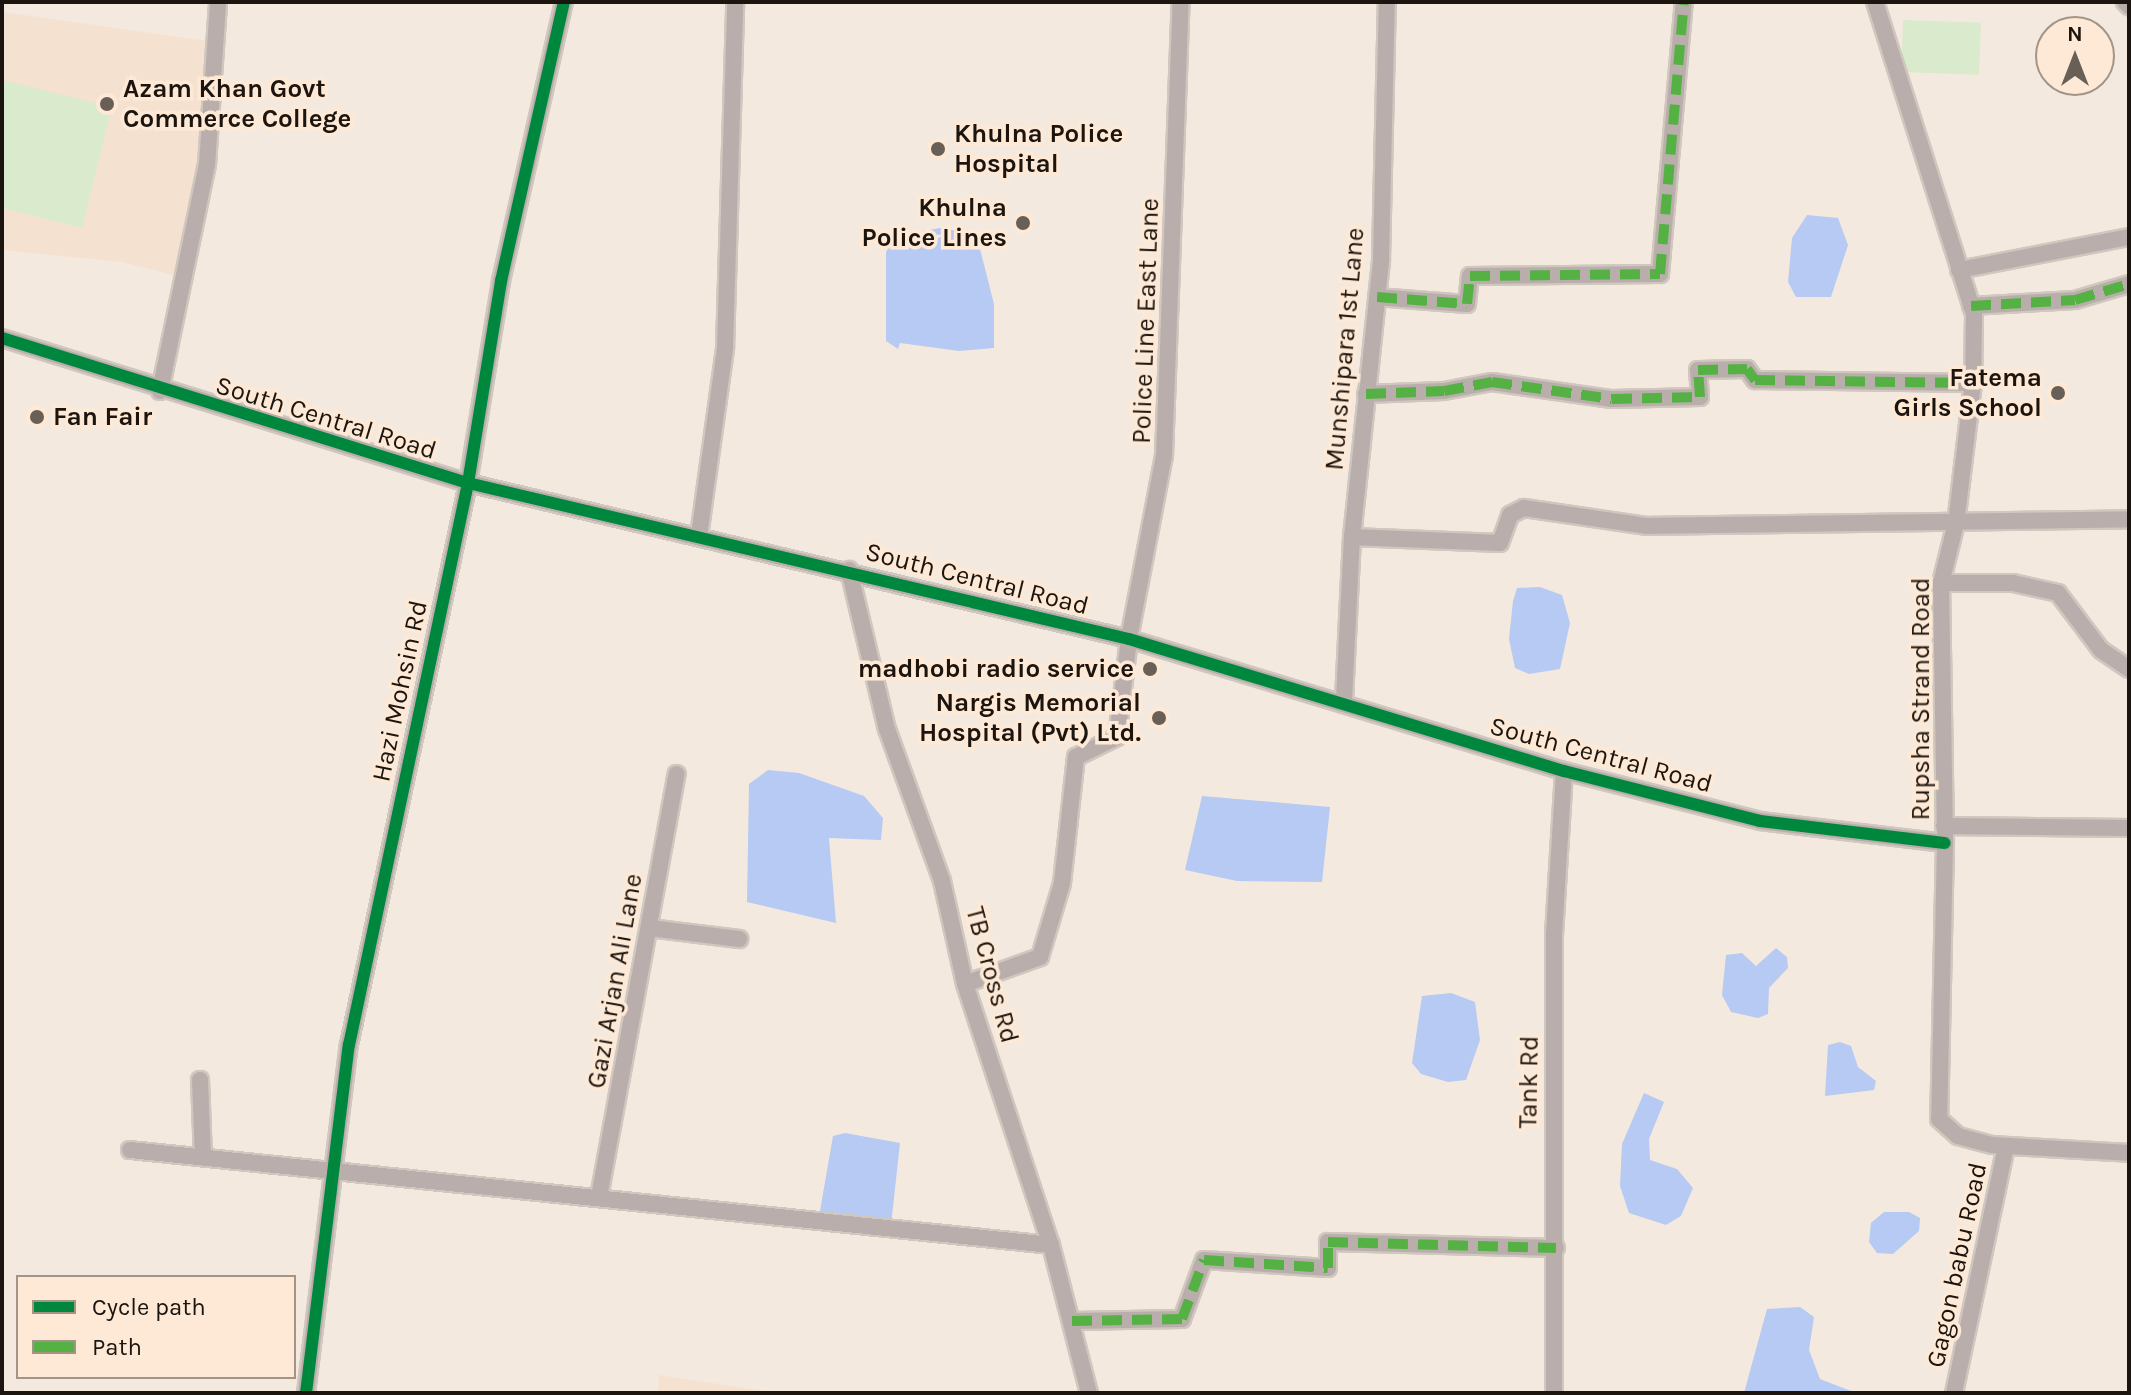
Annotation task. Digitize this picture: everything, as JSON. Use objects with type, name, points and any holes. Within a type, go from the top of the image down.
[{"type":"street","points":[[160,391],[187,279],[207,165],[218,2]]},
{"type":"street","name":"Hazi Mohsin Rd","points":[[306,1393],[331,1167],[349,1045],[468,483],[501,281],[564,2]]},
{"type":"street","points":[[699,536],[725,348],[735,2]]},
{"type":"street","name":"Police Line East Lane","points":[[965,984],[1040,957],[1062,883],[1076,757],[1117,737],[1129,639],[1164,456],[1181,2]]},
{"type":"street","name":"Munshipara 1st Lane","points":[[1344,700],[1352,537],[1377,297],[1387,2]]},
{"type":"street","points":[[1377,297],[1467,304],[1470,276],[1660,274],[1684,2]]},
{"type":"street","name":"Rupsha Strand Road","points":[[1875,2],[1971,306],[1973,383],[1956,523],[1941,583],[1944,834],[1939,1119],[1958,1136],[2006,1147],[2129,1153]]},
{"type":"street","points":[[1959,270],[2129,237]]},
{"type":"street","points":[[1971,306],[2075,300],[2129,284]]},
{"type":"street","name":"South Central Road","points":[[2,338],[160,391],[468,483],[849,570],[1129,639],[1344,700],[1564,771],[1760,821],[1944,834],[2129,828]]},
{"type":"street","points":[[1366,394],[1444,391],[1492,382],[1612,399],[1700,397],[1698,370],[1747,369],[1755,380],[1973,383]]},
{"type":"street","points":[[1352,537],[1500,543],[1510,515],[1524,508],[1648,526],[2129,519]]},
{"type":"street","name":"TB Cross Rd","points":[[849,570],[887,729],[942,881],[965,984],[1051,1245],[1089,1393]]},
{"type":"street","points":[[1941,583],[2013,583],[2058,593],[2101,650],[2129,669]]},
{"type":"street","name":"Tank Rd","points":[[1554,1393],[1554,935],[1564,771]]},
{"type":"street","name":"Gazi Arjan Ali Lane","points":[[599,1197],[677,774]]},
{"type":"street","points":[[649,928],[739,939]]},
{"type":"street","points":[[200,1080],[203,1157]]},
{"type":"street","name":"Gagon babu Road","points":[[1954,1393],[2006,1147]]},
{"type":"street","points":[[130,1150],[331,1167],[1051,1245]]},
{"type":"street","points":[[1072,1321],[1182,1319],[1204,1260],[1328,1268],[1328,1242],[1556,1248]]},
{"type":"shaded area","name":"Azam Khan Govt Commerce College","points":[[2,12],[215,42],[207,165],[182,277],[122,262],[2,250]]},
{"type":"shaded area","points":[[659,1375],[778,1393],[658,1393]]},
{"type":"green space","points":[[1903,20],[1981,23],[1979,75],[1901,72]]},
{"type":"green space","name":"Azam Khan Govt Commerce College","points":[[2,80],[112,107],[82,228],[2,208]]},
{"type":"water","points":[[1807,215],[1838,218],[1848,245],[1831,297],[1796,297],[1788,282],[1792,238]]},
{"type":"water","points":[[940,228],[964,232],[980,249],[994,304],[994,348],[959,351],[900,343],[898,349],[886,341],[886,252],[894,238],[914,242],[923,231]]},
{"type":"water","points":[[1540,587],[1562,595],[1570,623],[1560,669],[1529,674],[1515,668],[1509,639],[1513,601],[1517,588]]},
{"type":"water","points":[[768,770],[799,773],[864,796],[883,818],[881,840],[829,838],[836,923],[747,902],[749,784]]},
{"type":"water","points":[[1202,796],[1330,807],[1322,882],[1237,881],[1185,870]]},
{"type":"water","points":[[1776,948],[1787,957],[1788,968],[1769,988],[1768,1014],[1758,1018],[1731,1012],[1722,995],[1726,955],[1742,953],[1756,966]]},
{"type":"water","points":[[1451,993],[1475,1002],[1480,1040],[1466,1080],[1448,1082],[1421,1074],[1412,1063],[1422,996]]},
{"type":"water","points":[[1840,1042],[1851,1046],[1858,1067],[1876,1081],[1874,1090],[1825,1096],[1828,1045]]},
{"type":"water","points":[[1644,1093],[1664,1102],[1649,1139],[1650,1160],[1677,1169],[1693,1188],[1681,1216],[1666,1225],[1629,1213],[1620,1186],[1622,1144]]},
{"type":"water","points":[[845,1133],[900,1143],[891,1225],[820,1211],[833,1136]]},
{"type":"water","points":[[1884,1212],[1909,1212],[1920,1218],[1919,1231],[1893,1254],[1877,1253],[1869,1242],[1871,1223]]},
{"type":"water","points":[[1800,1307],[1814,1317],[1809,1350],[1820,1379],[1856,1393],[1744,1393],[1767,1309]]},
{"type":"marked path","points":[[1377,297],[1467,304],[1470,276],[1660,274],[1684,2]]},
{"type":"marked path","points":[[1971,306],[2075,300],[2129,284]]},
{"type":"marked path","points":[[1366,394],[1444,391],[1492,382],[1612,399],[1700,397],[1698,370],[1747,369],[1755,380],[1973,383]]},
{"type":"marked path","points":[[1072,1321],[1182,1319],[1204,1260],[1328,1268],[1328,1242],[1556,1248]]},
{"type":"cycle path","points":[[306,1393],[349,1045],[468,483],[501,281],[564,2]]},
{"type":"cycle path","points":[[2,338],[468,483],[1129,639],[1564,771],[1760,821],[1945,843]]},
{"type":"place","name":"Azam Khan Govt Commerce College","points":[[107,104]]},
{"type":"place","name":"Khulna Police Hospital","points":[[938,149]]},
{"type":"place","name":"Khulna Police Lines","points":[[1023,223]]},
{"type":"place","name":"Fatema Girls School","points":[[2058,393]]},
{"type":"place","name":"Fan Fair","points":[[37,417]]},
{"type":"place","name":"madhobi radio service","points":[[1150,669]]},
{"type":"place","name":"Nargis Memorial Hospital (Pvt) Ltd.","points":[[1159,718]]}]
